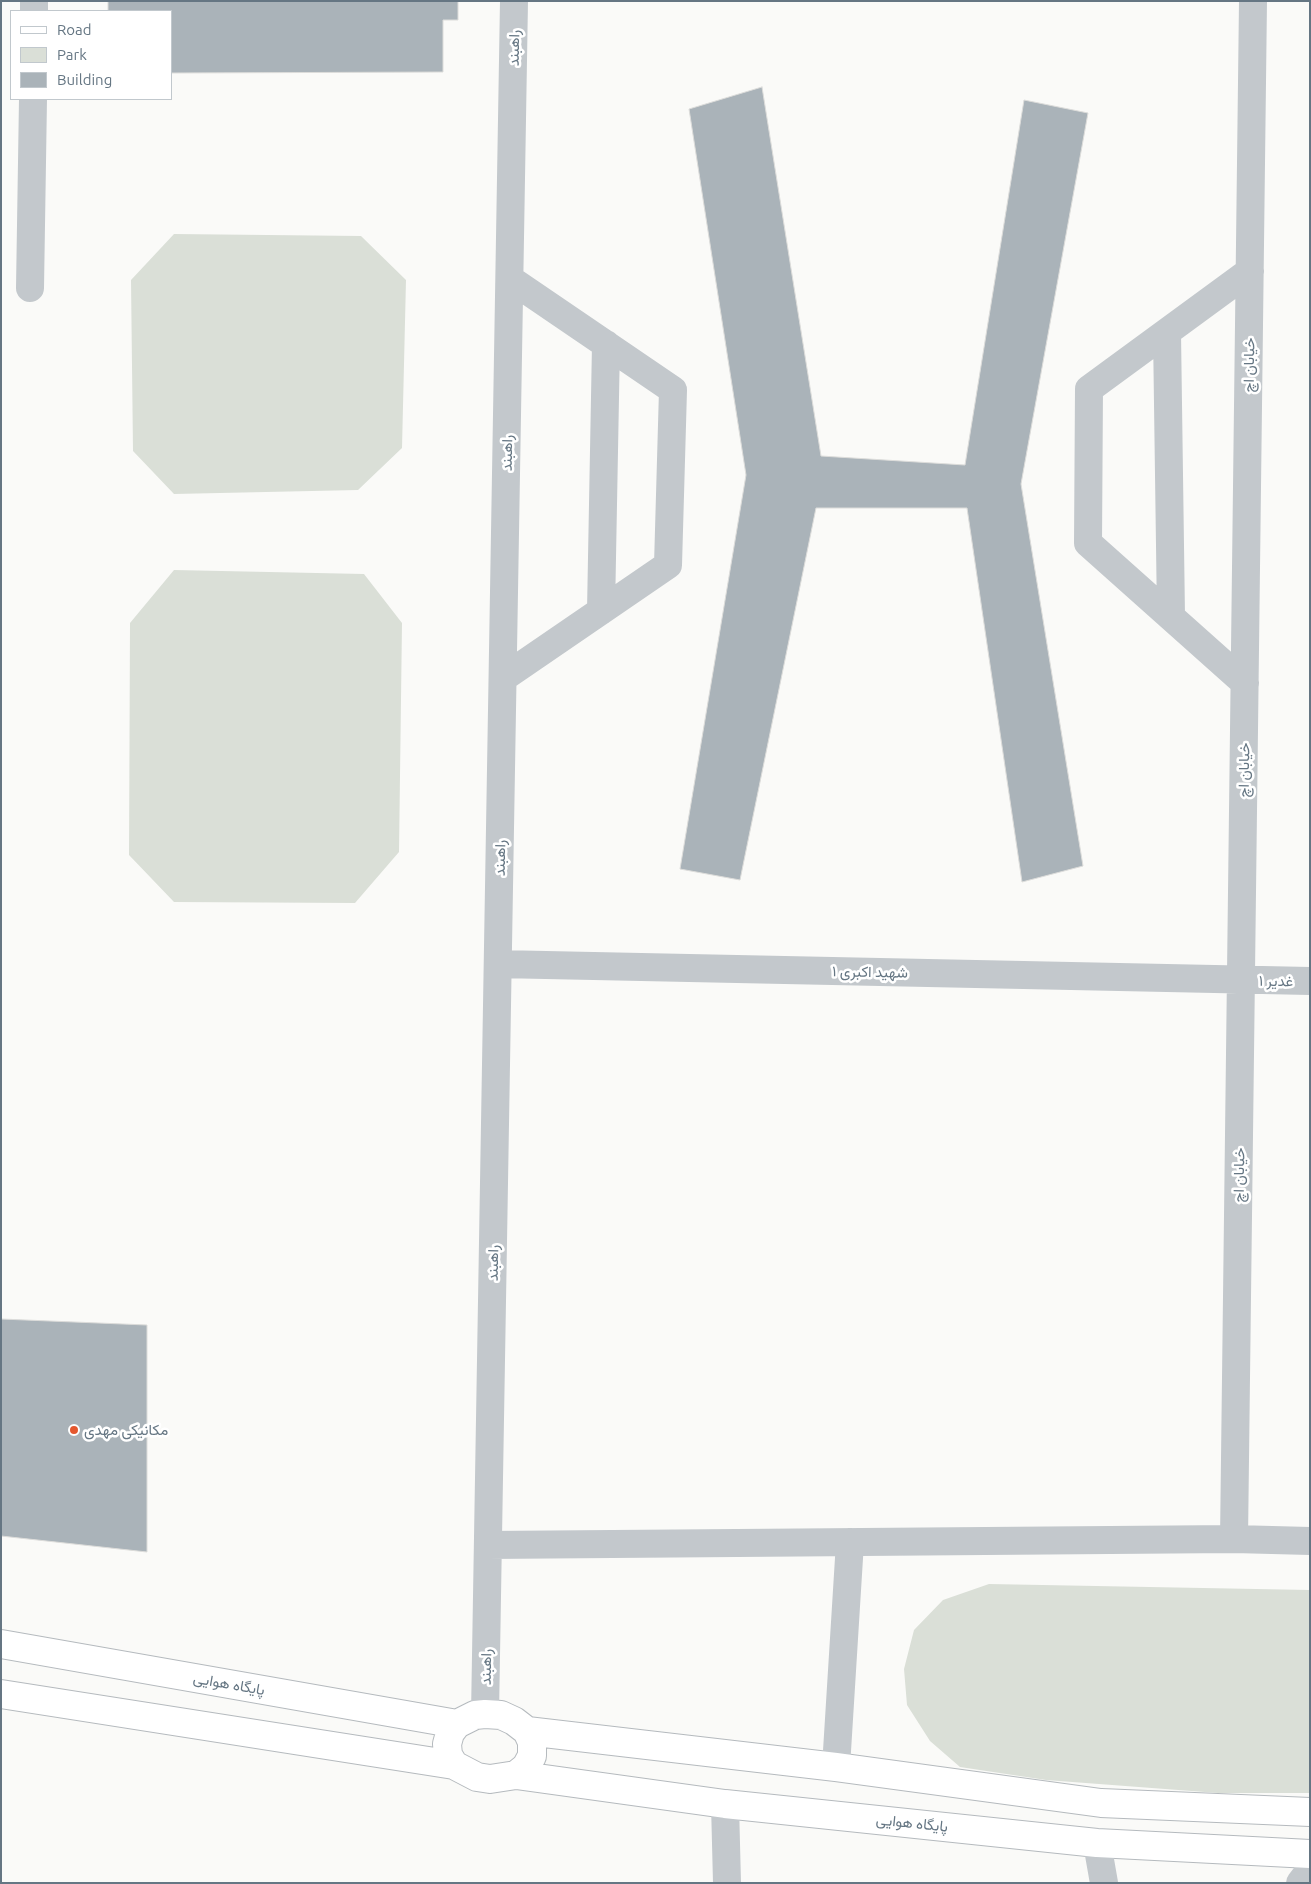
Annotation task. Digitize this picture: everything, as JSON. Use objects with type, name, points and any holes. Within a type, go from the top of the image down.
[{"type":"main road","name":"پایگاه هوایی","points":[[1,1644],[457,1724]]},
{"type":"main road","points":[[1,1694],[454,1764]]},
{"type":"main road","points":[[485,1714],[501,1715],[514,1721],[527,1731],[532,1742],[532,1756],[526,1767],[516,1775],[503,1779],[484,1778],[465,1772],[454,1764],[448,1755],[447,1744],[450,1733],[457,1724],[475,1715],[485,1714]]},
{"type":"main road","points":[[527,1731],[836,1767],[1101,1803],[1310,1812]]},
{"type":"main road","name":"پایگاه هوایی","points":[[516,1775],[725,1804],[1097,1843],[1310,1854]]},
{"type":"main road","points":[[1097,1843],[1101,1803]]},
{"type":"street","name":"راهبند","points":[[485,1714],[514,1]]},
{"type":"street","name":"خیابان اچ","points":[[1234,1539],[1253,1]]},
{"type":"street","points":[[30,288],[33,100]]},
{"type":"street","points":[[1245,683],[1088,543],[1090,389],[1250,271]]},
{"type":"street","points":[[503,678],[668,565],[673,390],[510,279]]},
{"type":"street","points":[[1167,332],[1171,616]]},
{"type":"street","points":[[601,611],[606,344]]},
{"type":"street","name":"شهید اکبری ۱","points":[[498,964],[1241,980]]},
{"type":"street","name":"غدیر ۱","points":[[1241,980],[1310,982]]},
{"type":"street","points":[[488,1545],[1234,1539],[1310,1542]]},
{"type":"street","points":[[836,1767],[850,1542]]},
{"type":"street","points":[[725,1804],[727,1883]]},
{"type":"street","points":[[1097,1843],[1104,1883]]},
{"type":"street","points":[[1300,1883],[1310,1870]]},
{"type":"green space","points":[[174,234],[361,236],[406,280],[402,448],[358,490],[174,494],[133,451],[131,280]]},
{"type":"green space","points":[[174,570],[364,574],[402,623],[399,852],[355,903],[174,902],[129,855],[130,623]]},
{"type":"green space","points":[[989,1584],[1310,1590],[1310,1793],[1218,1793],[1046,1780],[960,1767],[930,1741],[907,1705],[904,1669],[914,1630],[943,1600]]},
{"type":"building","points":[[108,1],[458,1],[458,20],[443,20],[443,72],[172,73],[172,10],[108,10]]},
{"type":"building","points":[[762,87],[821,456],[965,465],[1024,100],[1088,113],[1021,484],[1083,866],[1022,882],[967,508],[816,508],[740,880],[680,869],[746,475],[689,109]]},
{"type":"building","name":"مکانیکی مهدی","points":[[1,1319],[147,1325],[147,1552],[1,1536]]},
{"type":"place","name":"مکانیکی مهدی","points":[[74,1430]]}]
